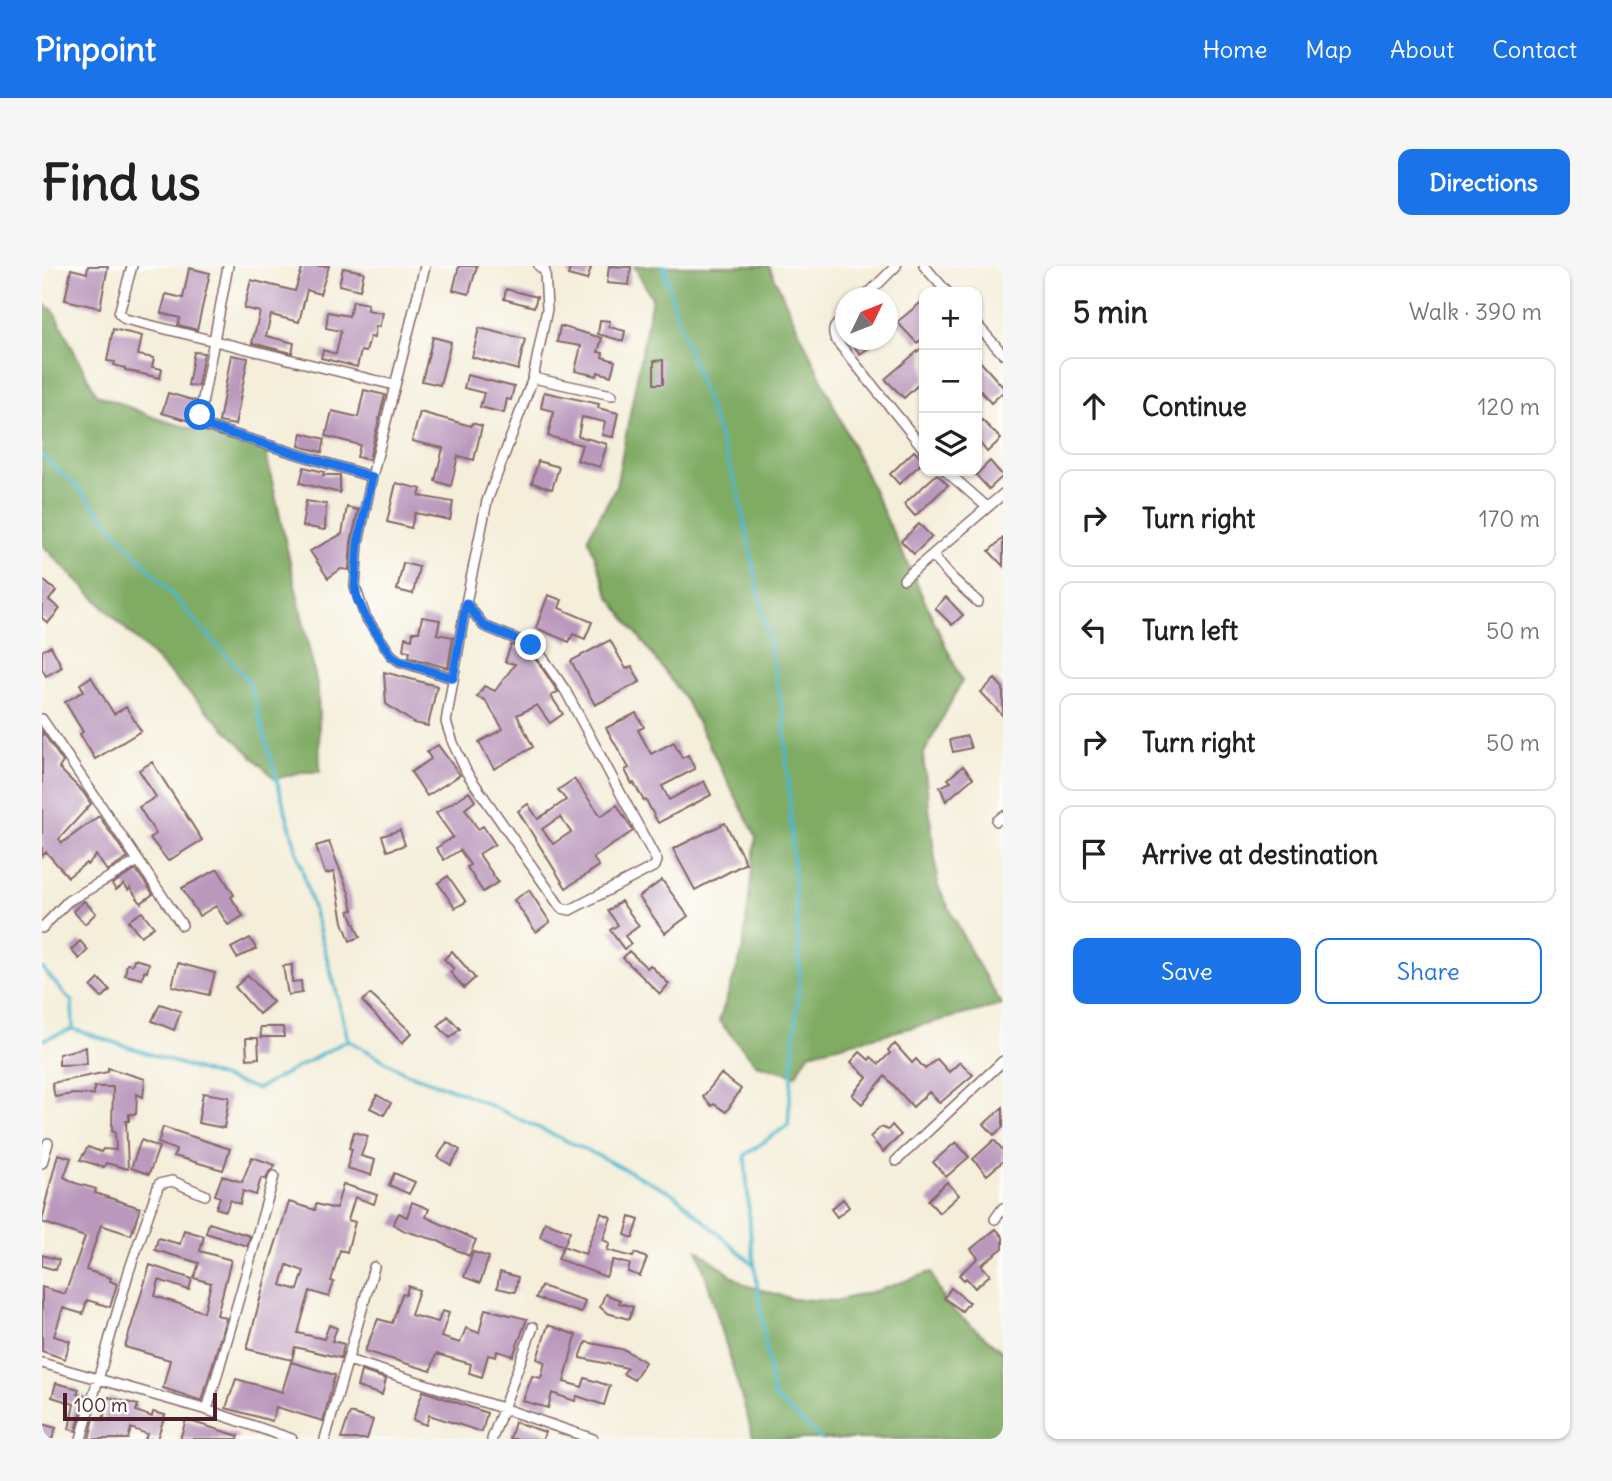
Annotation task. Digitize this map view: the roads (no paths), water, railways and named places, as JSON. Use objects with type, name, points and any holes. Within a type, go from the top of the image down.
[{"type":"street","points":[[132,266],[119,313],[121,317],[394,385]]},
{"type":"street","points":[[228,266],[200,415],[203,425],[372,477]]},
{"type":"street","points":[[425,266],[372,477],[358,543],[355,587],[365,616],[391,655],[399,661],[453,678]]},
{"type":"street","points":[[466,603],[484,626],[531,645],[543,658],[565,690],[657,860],[655,866],[570,910],[561,908],[467,773],[446,722],[466,603],[487,501],[533,378],[547,309],[545,271],[539,266]]},
{"type":"street","points":[[875,287],[896,266]]},
{"type":"street","points":[[924,266],[943,287]]},
{"type":"street","points":[[982,331],[1003,354]]},
{"type":"street","points":[[844,350],[919,443]]},
{"type":"street","points":[[533,378],[612,395]]},
{"type":"street","points":[[952,476],[987,507]]},
{"type":"street","points":[[905,579],[1003,494]]},
{"type":"street","points":[[932,555],[978,602]]},
{"type":"street","points":[[42,719],[181,925]]},
{"type":"street","points":[[42,928],[68,901],[138,861]]},
{"type":"street","points":[[896,1161],[1003,1061]]},
{"type":"street","points":[[42,1163],[48,1143]]},
{"type":"street","points":[[207,1410],[274,1176]]},
{"type":"street","points":[[81,1439],[129,1271],[159,1184],[172,1181],[205,1195]]},
{"type":"street","points":[[995,1219],[1003,1208]]},
{"type":"street","points":[[325,1439],[374,1267]]},
{"type":"street","points":[[492,1439],[533,1327]]},
{"type":"street","points":[[348,1360],[593,1439]]},
{"type":"street","points":[[42,1363],[207,1410],[292,1439]]},
{"type":"waterway","points":[[662,266],[666,281]]},
{"type":"waterway","points":[[665,266],[675,312],[738,490],[784,716],[800,969],[788,1125],[745,1155],[751,1240],[773,1396],[821,1439]]},
{"type":"waterway","points":[[42,455],[76,486],[249,681],[348,1040]]},
{"type":"waterway","points":[[42,968],[72,1002],[73,1029]]},
{"type":"waterway","points":[[42,1040],[73,1029],[257,1089],[348,1040],[406,1073],[463,1093],[674,1194],[755,1266]]}]
